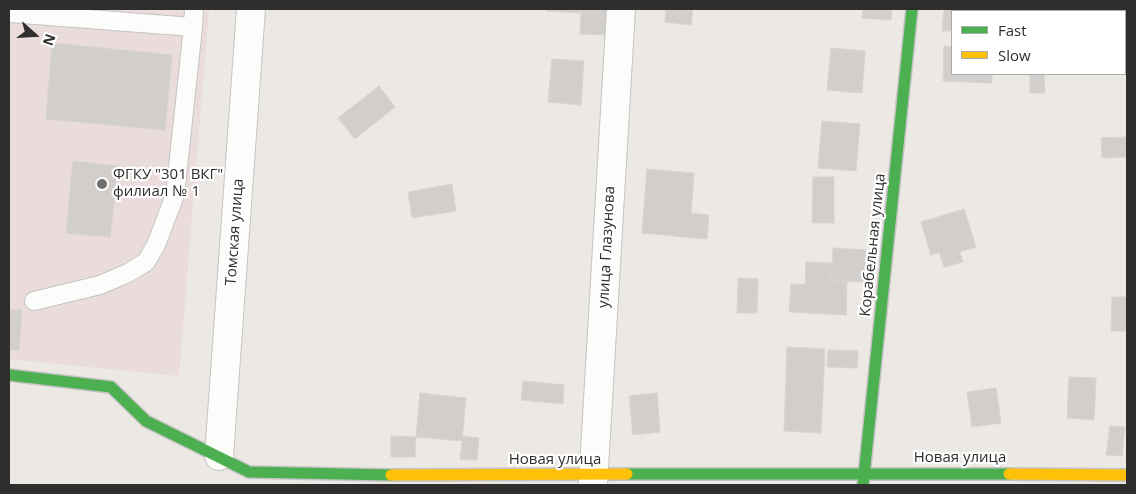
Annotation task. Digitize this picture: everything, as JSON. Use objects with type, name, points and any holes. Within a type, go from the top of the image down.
[{"type":"street","name":"Томская улица","points":[[219,456],[251,9]]},
{"type":"street","name":"улица Глазунова","points":[[593,480],[621,9]]},
{"type":"street","name":"Корабельная улица","points":[[863,485],[912,9]]},
{"type":"street","name":"Новая улица","points":[[9,375],[111,387],[146,421],[219,456],[248,479],[593,480],[864,472],[1127,475]]},
{"type":"lane","points":[[34,301],[100,285],[128,274],[146,262],[156,245],[175,195],[194,9]]},
{"type":"lane","points":[[9,13],[193,27]]},
{"type":"shaded area","name":"ФГКУ \"301 ВКГ\" филиал № 1","points":[[9,9],[209,9],[179,376],[9,359]]},
{"type":"building","points":[[546,9],[581,9],[581,13],[546,11]]},
{"type":"building","points":[[581,9],[611,9],[610,35],[580,34]]},
{"type":"building","points":[[666,9],[693,9],[691,25],[665,22]]},
{"type":"building","points":[[863,9],[892,9],[891,20],[862,18]]},
{"type":"building","points":[[944,9],[976,9],[951,10],[951,31],[942,31]]},
{"type":"building","points":[[52,43],[172,55],[165,130],[46,119]]},
{"type":"building","points":[[944,46],[951,47],[951,75],[992,75],[992,83],[943,81]]},
{"type":"building","points":[[831,48],[865,51],[862,93],[827,90]]},
{"type":"building","points":[[552,59],[584,61],[581,105],[548,102]]},
{"type":"building","points":[[1030,75],[1044,75],[1045,93],[1030,93]]},
{"type":"building","points":[[379,86],[395,107],[355,139],[338,118]]},
{"type":"building","points":[[822,121],[860,124],[856,171],[818,168]]},
{"type":"building","points":[[1127,137],[1127,157],[1102,158],[1101,138]]},
{"type":"building","points":[[73,161],[118,166],[110,237],[66,233]]},
{"type":"building","points":[[647,169],[694,173],[691,213],[709,215],[707,239],[642,233]]},
{"type":"building","points":[[813,177],[834,177],[834,223],[812,223]]},
{"type":"building","points":[[452,184],[456,211],[412,218],[408,192]]},
{"type":"building","points":[[964,209],[976,247],[960,252],[963,262],[944,267],[939,252],[931,255],[921,222]]},
{"type":"building","points":[[833,248],[866,250],[865,282],[831,281]]},
{"type":"building","points":[[806,262],[832,263],[831,281],[847,281],[846,315],[789,312],[791,284],[805,285]]},
{"type":"building","points":[[738,278],[758,279],[757,313],[737,313]]},
{"type":"building","points":[[1112,297],[1127,297],[1127,331],[1111,331]]},
{"type":"building","points":[[9,310],[22,310],[19,350],[9,350]]},
{"type":"building","points":[[787,347],[825,349],[821,433],[784,431]]},
{"type":"building","points":[[828,350],[858,351],[857,368],[827,367]]},
{"type":"building","points":[[1069,377],[1096,378],[1094,420],[1067,418]]},
{"type":"building","points":[[523,381],[564,385],[563,404],[521,400]]},
{"type":"building","points":[[996,388],[1001,423],[972,427],[967,392]]},
{"type":"building","points":[[420,393],[466,398],[462,441],[416,437]]},
{"type":"building","points":[[657,393],[660,432],[633,435]]},
{"type":"building","points":[[657,393],[633,435],[629,396]]},
{"type":"building","points":[[1110,426],[1125,427],[1122,456],[1106,455]]},
{"type":"building","points":[[391,436],[416,437],[415,457],[391,457]]},
{"type":"building","points":[[463,436],[479,438],[477,460],[460,459]]},
{"type":"traffic: fast","points":[[863,485],[912,9]]},
{"type":"traffic: fast","points":[[9,375],[111,387],[146,421],[249,472],[391,475]]},
{"type":"traffic: fast","points":[[627,474],[1009,474]]},
{"type":"traffic: slow","points":[[391,475],[627,474]]},
{"type":"traffic: slow","points":[[1009,474],[1127,475]]},
{"type":"place","name":"ФГКУ \"301 ВКГ\" филиал № 1","points":[[102,184]]}]
